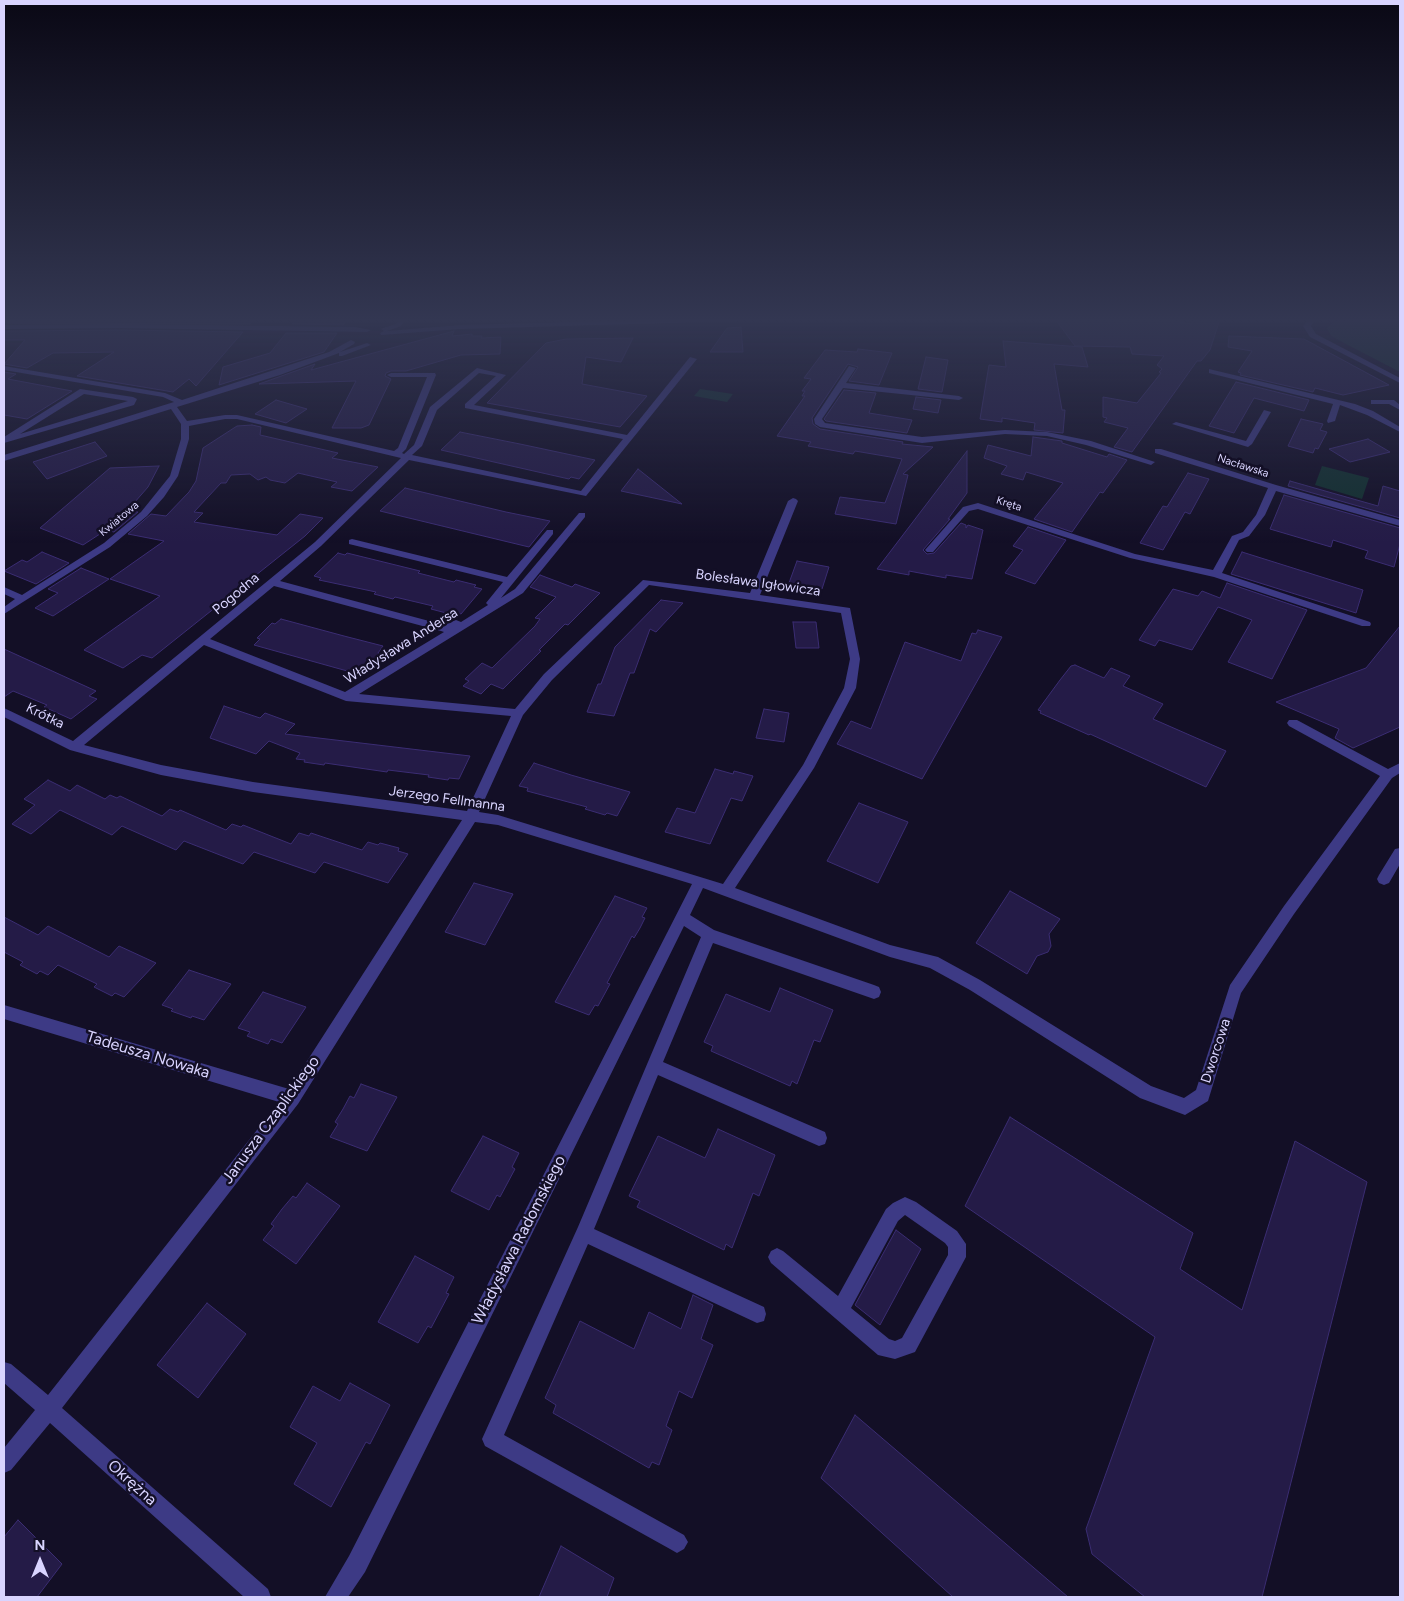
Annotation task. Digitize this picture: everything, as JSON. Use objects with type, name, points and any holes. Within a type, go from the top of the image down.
[{"type":"street","points":[[4,442],[79,394]]},
{"type":"street","points":[[4,442],[131,403],[133,399],[100,394]]},
{"type":"street","points":[[157,394],[165,395],[176,404],[185,424],[225,417],[237,417],[403,457],[583,494],[664,394]]},
{"type":"street","points":[[4,458],[208,394]]},
{"type":"street","points":[[403,457],[402,449],[424,394]]},
{"type":"street","points":[[403,457],[418,446],[433,409],[450,394]]},
{"type":"street","points":[[481,394],[468,406],[629,438]]},
{"type":"street","points":[[835,394],[818,419],[818,422],[822,425],[922,440],[1005,432],[1047,434],[1088,443],[1151,462]]},
{"type":"street","points":[[920,394],[959,398]]},
{"type":"street","points":[[1304,394],[1370,413],[1400,430]]},
{"type":"street","points":[[65,423],[108,395]]},
{"type":"street","points":[[1331,422],[1337,402]]},
{"type":"street","points":[[1374,402],[1391,402],[1400,408]]},
{"type":"street","points":[[1176,424],[1248,444],[1266,412]]},
{"type":"street","name":"Kwiatowa","points":[[4,611],[107,544],[132,525],[154,503],[168,485],[179,464],[185,439],[185,424]]},
{"type":"street","points":[[4,442],[21,453]]},
{"type":"street","name":"Nacławska","points":[[1158,451],[1273,487],[1260,515],[1246,534],[1235,538],[1216,574]]},
{"type":"street","name":"Pogodna","points":[[74,747],[331,532],[403,457]]},
{"type":"street","points":[[1273,487],[1400,524]]},
{"type":"street","points":[[754,597],[793,500]]},
{"type":"street","name":"Kręta","points":[[930,550],[966,509],[978,506],[1133,556],[1216,574]]},
{"type":"street","name":"Władysława Andersa","points":[[202,640],[346,697],[519,591],[582,515]]},
{"type":"street","name":"Władysława Andersa","points":[[272,582],[445,629],[494,602],[550,532]]},
{"type":"street","points":[[352,542],[511,581]]},
{"type":"street","points":[[1216,574],[1366,624]]},
{"type":"street","name":"Bolesława Igłowicza","points":[[471,817],[518,713],[548,677],[647,582],[846,610],[855,660],[850,688],[808,768],[726,891]]},
{"type":"street","points":[[4,590],[23,598]]},
{"type":"street","points":[[346,697],[518,713]]},
{"type":"street","name":"Krótka","points":[[4,712],[74,747]]},
{"type":"street","points":[[1293,723],[1394,771]]},
{"type":"street","name":"Jerzego Fellmanna","points":[[74,747],[160,770],[244,785],[498,820],[700,881],[890,951]]},
{"type":"street","name":"Dworcowa","points":[[890,951],[934,962],[975,985],[1146,1092],[1185,1107],[1202,1095],[1235,990],[1289,910],[1394,771]]},
{"type":"street","name":"Janusza Czaplickiego","points":[[4,1463],[49,1409],[292,1098],[471,817]]},
{"type":"street","points":[[1384,879],[1400,853]]},
{"type":"street","name":"Władysława Radomskiego","points":[[336,1597],[357,1564],[700,881]]},
{"type":"street","points":[[681,917],[709,936],[874,992]]},
{"type":"street","points":[[677,1542],[492,1438],[584,1233],[709,936]]},
{"type":"street","name":"Tadeusza Nowaka","points":[[4,1012],[292,1098]]},
{"type":"street","points":[[654,1066],[820,1138]]},
{"type":"street","points":[[777,1257],[885,1348],[895,1350],[908,1345],[958,1257],[957,1244],[951,1237],[910,1208],[905,1206],[899,1209],[892,1215],[840,1310]]},
{"type":"street","points":[[584,1233],[757,1314]]},
{"type":"street","name":"Okrężna","points":[[4,1371],[260,1597]]},
{"type":"green space","points":[[696,394],[733,394],[727,402],[694,396]]},
{"type":"green space","points":[[1322,466],[1369,478],[1362,499],[1315,485]]},
{"type":"building","points":[[4,394],[68,394],[27,419],[4,415]]},
{"type":"building","points":[[350,394],[384,394],[369,425],[361,428],[332,428]]},
{"type":"building","points":[[496,394],[635,394],[647,396],[620,427],[487,403]]},
{"type":"building","points":[[803,394],[828,394],[812,418],[813,424],[820,429],[903,442],[902,444],[933,447],[903,474],[908,475],[896,524],[835,514],[840,497],[885,503],[902,459],[855,451],[853,454],[808,446],[811,442],[777,436],[805,396],[802,396]]},
{"type":"building","points":[[841,394],[876,394],[869,413],[912,420],[907,433],[826,421],[824,419]]},
{"type":"building","points":[[984,394],[1059,394],[1062,410],[1065,410],[1063,433],[1034,430],[1035,423],[1002,418],[1002,422],[980,419]]},
{"type":"building","points":[[1144,394],[1174,394],[1132,452],[1114,447],[1128,428],[1104,422],[1107,418],[1103,417],[1103,397],[1137,403]]},
{"type":"building","points":[[1229,394],[1284,394],[1309,400],[1304,411],[1254,398],[1234,433],[1209,426]]},
{"type":"building","points":[[916,397],[941,400],[938,413],[913,409]]},
{"type":"building","points":[[276,400],[307,409],[286,423],[255,414]]},
{"type":"building","points":[[1301,419],[1323,424],[1320,430],[1327,432],[1318,449],[1315,448],[1313,453],[1288,446]]},
{"type":"building","points":[[252,425],[261,427],[260,435],[338,453],[332,458],[378,467],[352,491],[331,487],[337,482],[298,473],[285,483],[270,480],[266,477],[258,480],[250,474],[231,475],[226,483],[221,483],[194,512],[203,513],[194,522],[277,535],[300,514],[323,518],[305,536],[152,658],[142,655],[123,668],[84,650],[160,596],[110,579],[164,541],[128,534],[151,514],[166,516],[189,492],[196,481],[203,448],[237,426]]},
{"type":"building","points":[[460,432],[595,460],[579,479],[571,477],[569,479],[441,450]]},
{"type":"building","points":[[1033,437],[1062,441],[1062,443],[1107,457],[1109,454],[1127,460],[1103,493],[1100,492],[1072,532],[1034,519],[1063,483],[1026,472],[1023,480],[1001,474],[1007,466],[984,458],[988,445],[1031,456]]},
{"type":"building","points":[[1368,439],[1390,452],[1350,462],[1329,449]]},
{"type":"building","points":[[95,442],[107,456],[47,479],[33,462]]},
{"type":"building","points":[[967,451],[967,493],[948,519],[950,519],[923,550],[927,554],[934,553],[961,523],[966,525],[966,528],[968,525],[983,530],[972,579],[946,575],[946,578],[909,571],[909,575],[877,569]]},
{"type":"building","points":[[159,466],[148,487],[127,511],[138,512],[114,532],[106,530],[83,545],[40,528],[110,468]]},
{"type":"building","points":[[638,469],[682,504],[621,491]]},
{"type":"building","points":[[1188,473],[1209,479],[1190,514],[1185,512],[1163,550],[1140,543],[1163,506],[1167,507]]},
{"type":"building","points":[[1290,481],[1378,506],[1383,486],[1400,491],[1400,518],[1288,486]]},
{"type":"building","points":[[405,488],[550,521],[529,547],[380,511]]},
{"type":"building","points":[[1284,495],[1400,528],[1400,544],[1394,567],[1365,558],[1368,551],[1333,540],[1331,547],[1270,529]]},
{"type":"building","points":[[1028,527],[1066,540],[1035,584],[1005,573],[1023,550],[1013,546]]},
{"type":"building","points":[[42,552],[69,563],[36,584],[4,571],[22,560],[27,562]]},
{"type":"building","points":[[1242,552],[1363,590],[1356,613],[1231,574]]},
{"type":"building","points":[[338,553],[345,555],[347,553],[420,571],[418,573],[454,582],[456,580],[476,585],[474,587],[482,589],[461,614],[452,612],[450,614],[431,609],[433,606],[395,597],[393,599],[374,594],[376,592],[319,580],[321,578],[314,576]]},
{"type":"building","points":[[797,561],[829,567],[822,589],[789,583]]},
{"type":"building","points":[[81,568],[109,579],[53,616],[35,608],[58,593],[48,589]]},
{"type":"building","points":[[540,575],[572,587],[575,584],[600,593],[568,625],[565,624],[503,689],[491,684],[481,694],[463,686],[469,681],[465,679],[482,663],[492,668],[535,626],[540,619],[535,618],[556,597],[530,587]]},
{"type":"building","points":[[1227,583],[1307,610],[1272,679],[1228,662],[1252,620],[1218,607],[1192,650],[1159,640],[1155,646],[1139,640],[1173,589],[1198,596],[1202,591],[1220,598]]},
{"type":"building","points":[[661,600],[683,603],[656,632],[650,629],[634,673],[630,673],[614,716],[587,712],[598,684],[601,684],[615,647]]},
{"type":"building","points":[[281,619],[383,646],[378,653],[381,654],[367,669],[364,668],[358,674],[254,645],[260,639],[257,638],[272,623],[275,624]]},
{"type":"building","points":[[793,622],[816,622],[819,648],[796,648]]},
{"type":"building","points":[[1400,626],[1400,727],[1353,748],[1335,738],[1339,729],[1276,702],[1366,668]]},
{"type":"building","points":[[978,630],[1002,637],[922,779],[837,744],[851,721],[871,729],[905,642],[961,661],[972,633],[976,634]]},
{"type":"building","points":[[4,649],[96,691],[89,696],[97,699],[71,719],[44,707],[47,705],[13,691],[4,697]]},
{"type":"building","points":[[1075,665],[1104,678],[1111,668],[1130,676],[1123,686],[1163,704],[1153,719],[1226,751],[1206,787],[1040,713],[1041,711],[1038,710],[1071,666]]},
{"type":"building","points":[[224,706],[260,718],[265,713],[295,724],[285,734],[470,756],[459,779],[449,778],[448,780],[428,777],[429,775],[304,762],[305,760],[296,759],[300,753],[269,741],[256,754],[210,738]]},
{"type":"building","points":[[764,709],[789,713],[784,742],[756,738]]},
{"type":"building","points":[[534,763],[630,792],[617,816],[607,813],[605,815],[585,809],[587,807],[527,791],[528,788],[519,786]]},
{"type":"building","points":[[715,769],[733,774],[734,771],[753,776],[742,801],[731,798],[710,844],[665,832],[677,808],[695,813]]},
{"type":"building","points":[[48,780],[70,791],[77,785],[105,799],[110,795],[117,798],[120,796],[162,816],[170,809],[178,812],[180,810],[226,830],[232,824],[241,827],[243,825],[291,844],[299,833],[309,836],[311,833],[362,850],[368,842],[378,845],[380,843],[399,848],[398,851],[408,854],[388,883],[324,862],[315,873],[254,852],[243,864],[184,841],[176,850],[122,826],[112,835],[60,810],[31,834],[12,824],[35,805],[24,799]]},
{"type":"building","points":[[859,803],[908,822],[878,883],[827,861]]},
{"type":"building","points":[[474,883],[513,894],[485,945],[445,932]]},
{"type":"building","points":[[1010,891],[1060,919],[1049,934],[1051,946],[1048,952],[1037,956],[1027,974],[976,943]]},
{"type":"building","points":[[615,896],[647,908],[642,917],[645,918],[634,938],[632,936],[607,983],[610,984],[598,1006],[595,1005],[589,1015],[555,1002]]},
{"type":"building","points":[[4,917],[38,935],[48,926],[109,957],[119,946],[156,963],[124,997],[115,993],[112,996],[94,987],[97,984],[58,965],[48,975],[40,971],[37,974],[20,965],[23,962],[4,952]]},
{"type":"building","points":[[189,970],[231,984],[204,1020],[171,1011],[173,1009],[162,1005]]},
{"type":"building","points":[[780,988],[833,1010],[820,1042],[814,1040],[797,1084],[792,1081],[790,1086],[711,1051],[713,1046],[704,1042],[726,994],[770,1012]]},
{"type":"building","points":[[263,992],[306,1007],[282,1043],[271,1039],[268,1044],[247,1036],[250,1032],[238,1028]]},
{"type":"building","points":[[361,1084],[397,1097],[367,1151],[330,1137],[338,1124],[335,1122],[350,1096],[354,1098]]},
{"type":"building","points":[[1010,1117],[1193,1233],[1180,1269],[1242,1310],[1295,1141],[1367,1182],[1262,1597],[1145,1597],[1092,1554],[1086,1529],[1155,1337],[965,1206]]},
{"type":"building","points":[[718,1129],[775,1155],[759,1196],[753,1193],[732,1248],[726,1244],[724,1250],[637,1207],[640,1201],[629,1196],[658,1136],[705,1158]]},
{"type":"building","points":[[483,1136],[519,1153],[512,1167],[515,1169],[500,1197],[497,1195],[489,1210],[451,1191]]},
{"type":"building","points":[[307,1183],[340,1206],[296,1264],[263,1240],[274,1226],[271,1224],[282,1209],[293,1196],[296,1198]]},
{"type":"building","points":[[896,1230],[921,1249],[880,1325],[855,1305]]},
{"type":"building","points":[[415,1256],[454,1277],[446,1293],[449,1294],[431,1328],[428,1326],[418,1343],[378,1322]]},
{"type":"building","points":[[693,1295],[713,1305],[701,1339],[713,1345],[692,1398],[679,1391],[666,1426],[672,1430],[659,1465],[652,1462],[649,1468],[553,1413],[556,1405],[545,1398],[580,1321],[634,1349],[649,1312],[681,1329]]},
{"type":"building","points":[[207,1303],[246,1334],[198,1398],[157,1365]]},
{"type":"building","points":[[350,1383],[390,1405],[370,1444],[366,1442],[331,1507],[294,1484],[317,1443],[290,1427],[313,1386],[340,1401]]},
{"type":"building","points":[[855,1415],[1068,1597],[953,1597],[821,1478]]},
{"type":"building","points":[[18,1520],[62,1564],[37,1597],[4,1597],[4,1537]]},
{"type":"building","points":[[561,1546],[614,1578],[607,1597],[539,1597]]}]
